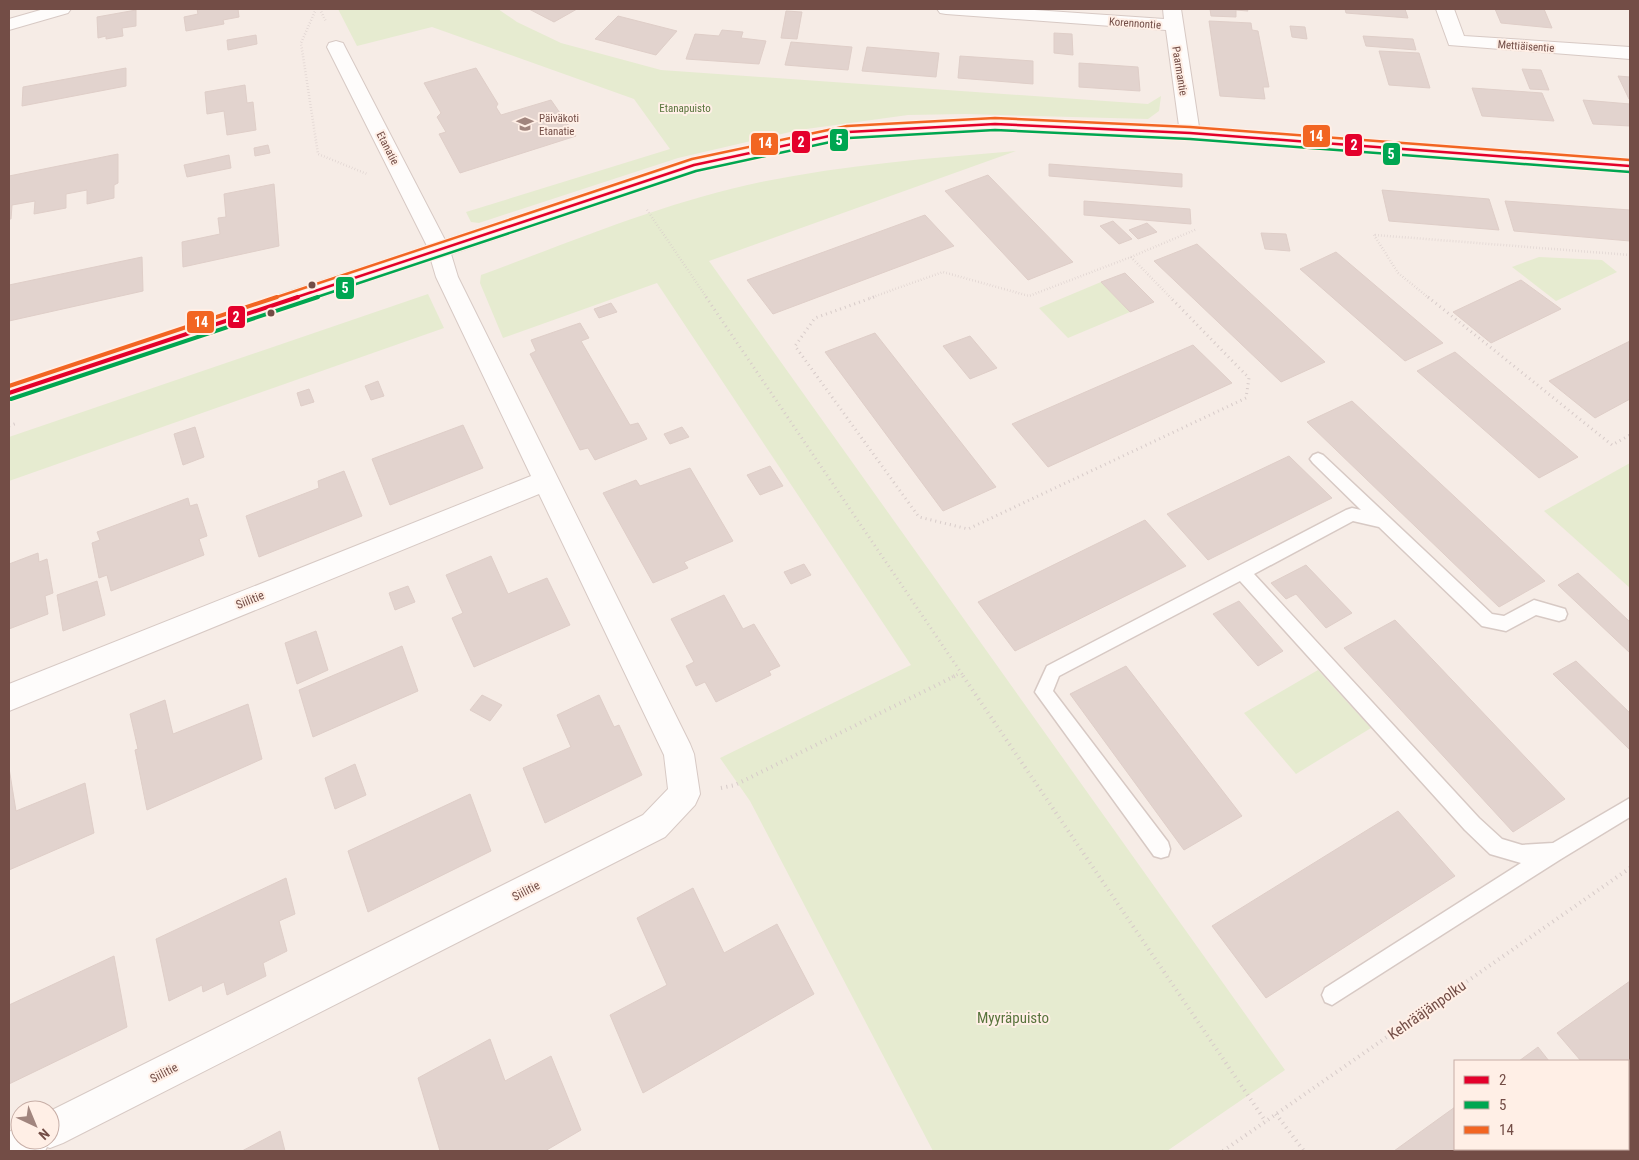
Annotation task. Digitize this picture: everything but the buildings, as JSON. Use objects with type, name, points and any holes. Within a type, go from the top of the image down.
[{"type":"street","points":[[9,25],[62,9]]},
{"type":"street","name":"Korennontie","points":[[946,9],[1172,17]]},
{"type":"street","name":"Mettiäisentie","points":[[1445,9],[1456,41],[1630,53]]},
{"type":"street","name":"Paarmantie","points":[[1172,17],[1190,133]]},
{"type":"street","name":"Etanatie","points":[[336,47],[439,249]]},
{"type":"street","points":[[9,393],[694,165],[848,132],[995,124],[1190,133],[1630,166]]},
{"type":"street","points":[[439,249],[447,277],[679,754],[684,794]]},
{"type":"street","name":"Siilitie","points":[[9,698],[547,480]]},
{"type":"street","name":"Siilitie","points":[[60,1125],[654,826],[684,794]]},
{"type":"lane","points":[[1318,459],[1488,621],[1506,624],[1534,607],[1559,614]]},
{"type":"lane","points":[[1161,849],[1044,692],[1053,671],[1352,514],[1384,522]]},
{"type":"lane","points":[[1242,572],[1472,824],[1498,847],[1522,854],[1556,852]]},
{"type":"lane","points":[[1332,995],[1630,806]]},
{"type":"path","points":[[316,9],[301,43],[318,154],[390,183],[408,187]]},
{"type":"path","points":[[644,205],[1266,1122]]},
{"type":"path","points":[[1131,257],[1249,378],[1246,398],[968,529],[919,517],[795,346],[815,318],[943,272],[1029,296],[1131,257],[1197,229]]},
{"type":"path","points":[[1630,255],[1374,235],[1398,273],[1612,445],[1630,435]]},
{"type":"path","points":[[9,426],[18,423]]},
{"type":"path","points":[[684,794],[735,785],[961,673]]},
{"type":"path","name":"Kehrääjänpolku","points":[[1224,1151],[1630,868]]},
{"type":"path","points":[[1276,1114],[1304,1151]]},
{"type":"green space","name":"Etanapuisto","points":[[338,9],[498,9],[517,22],[561,43],[661,70],[1148,104],[1161,96],[1159,111],[1148,119],[965,114],[908,115],[799,130],[678,158],[479,223],[471,222],[466,212],[670,149],[634,99],[432,27],[357,46]]},
{"type":"green space","name":"Myyräpuisto","points":[[1016,151],[709,261],[1285,1070],[1167,1151],[933,1151],[750,801],[720,758],[911,665],[657,283],[503,338],[480,283],[481,275],[654,211],[725,190],[793,176],[856,167],[920,159]]},
{"type":"green space","points":[[1539,257],[1602,260],[1617,272],[1556,301],[1512,267]]},
{"type":"green space","points":[[1101,282],[1130,312],[1068,338],[1039,308]]},
{"type":"green space","points":[[428,294],[444,328],[9,481],[9,437]]},
{"type":"green space","points":[[1630,463],[1630,588],[1544,511]]},
{"type":"green space","points":[[1318,670],[1371,728],[1296,774],[1244,713]]},
{"type":"transit line","name":"14","points":[[9,386],[692,159],[847,126],[995,118],[1190,127],[1630,160]]},
{"type":"transit line","name":"2","points":[[9,393],[694,165],[848,132],[995,124],[1190,133],[1630,166]]},
{"type":"transit line","name":"5","points":[[11,399],[696,171],[849,138],[995,130],[1190,139],[1630,172]]},
{"type":"place","name":"Päiväkoti Etanatie","points":[[525,124]]}]
